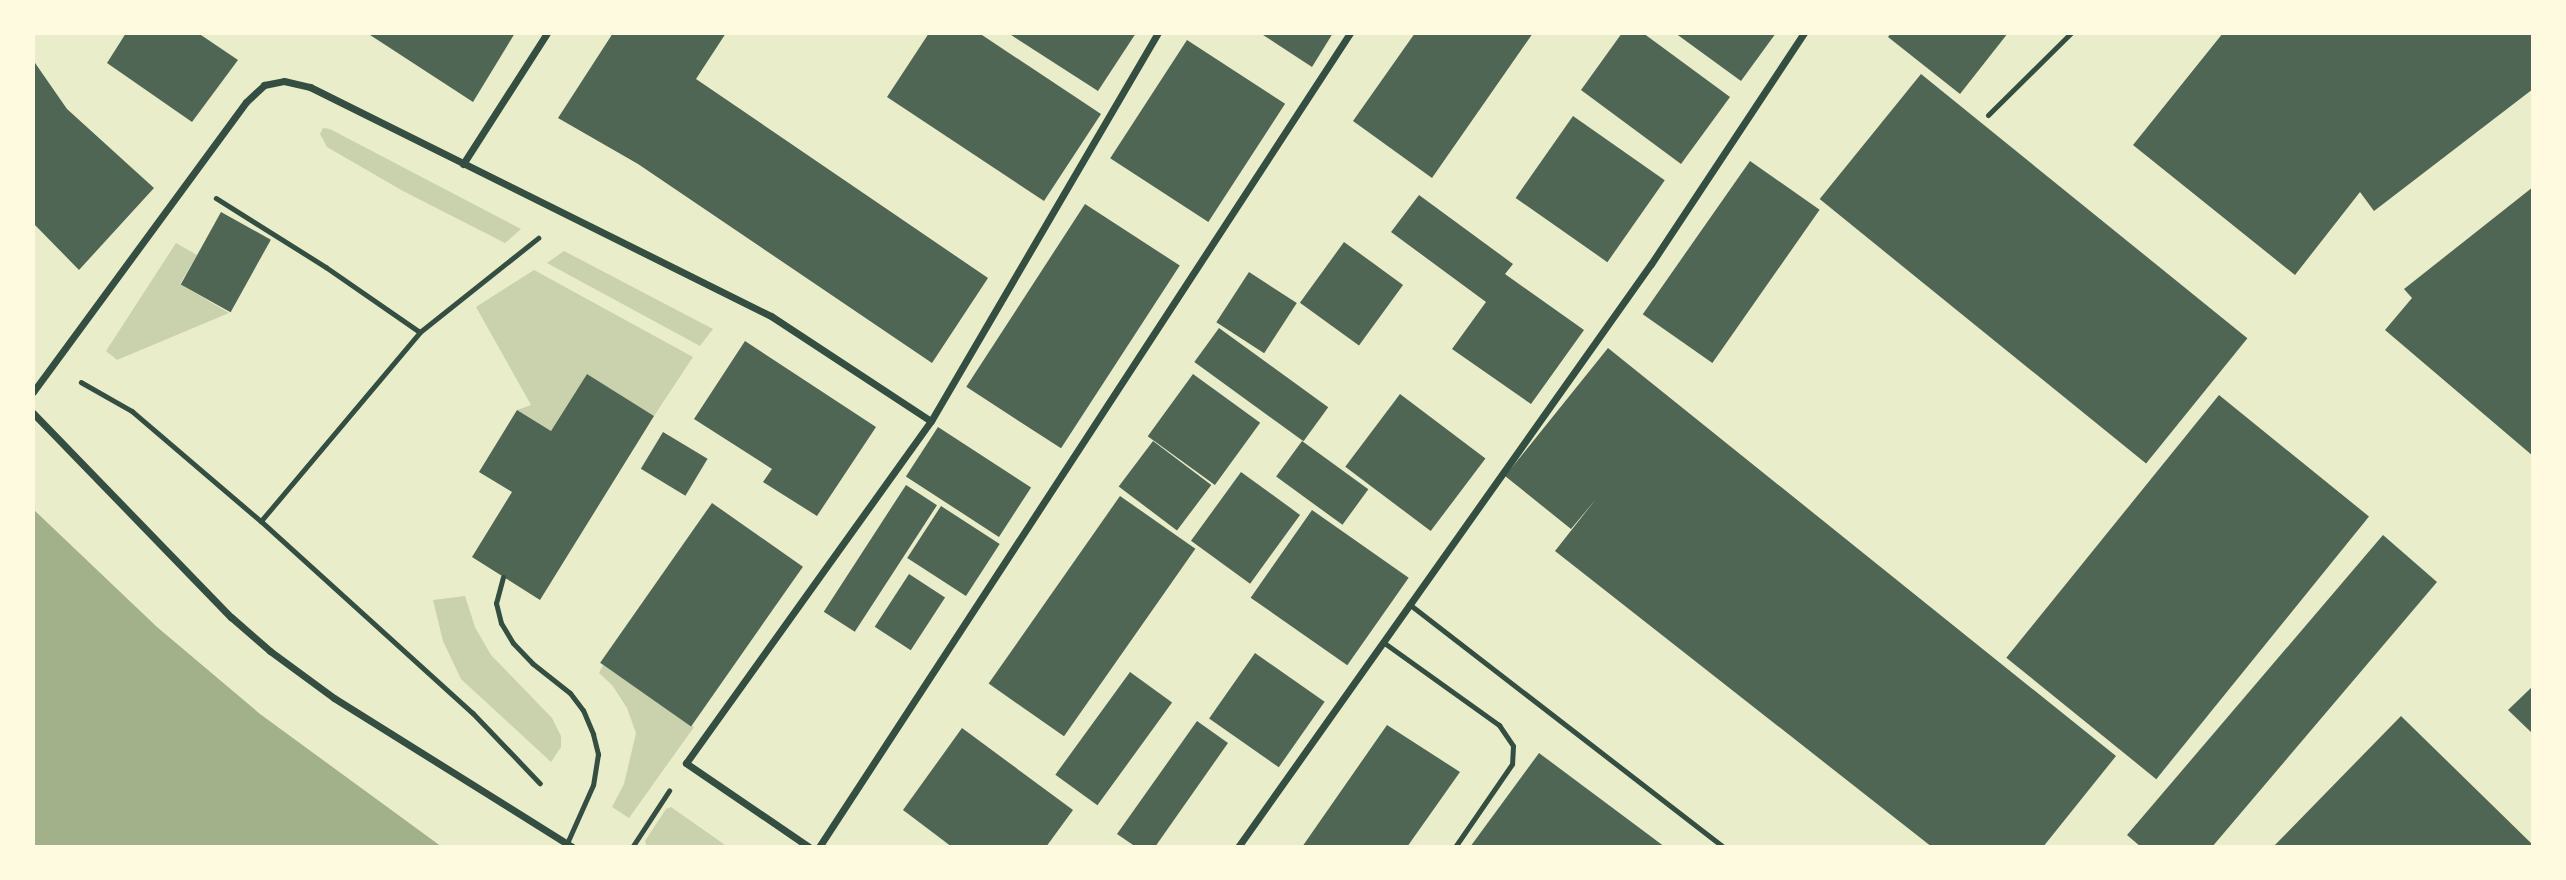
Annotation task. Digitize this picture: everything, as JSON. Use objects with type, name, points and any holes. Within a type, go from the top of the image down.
[{"type":"street","points":[[463,164],[547,33]]},
{"type":"street","points":[[809,847],[686,763],[931,421],[1158,33]]},
{"type":"street","points":[[819,847],[1350,33]]},
{"type":"street","points":[[1238,847],[1651,264],[1804,33]]},
{"type":"street","points":[[33,392],[246,103],[264,85],[284,81],[310,87],[771,316],[931,421]]},
{"type":"street","points":[[33,413],[231,617],[271,651],[334,698],[568,846]]},
{"type":"lane","points":[[1988,114],[2071,33]]},
{"type":"lane","points":[[503,577],[495,603],[501,623],[513,643],[532,663],[570,693],[583,710],[598,754],[593,785],[568,846]]},
{"type":"lane","points":[[1409,604],[1723,847]]},
{"type":"lane","points":[[1383,642],[1499,725],[1513,746],[1512,764],[1455,847]]},
{"type":"path","points":[[188,181],[317,260],[419,332]]},
{"type":"path","points":[[261,522],[419,332],[565,215]]},
{"type":"path","points":[[72,377],[132,411],[261,522],[473,713],[540,783]]},
{"type":"path","points":[[633,846],[686,763]]},
{"type":"shaded area","points":[[323,128],[330,129],[521,229],[505,243],[403,191],[327,147],[320,134]]},
{"type":"shaded area","points":[[176,243],[197,255],[180,284],[229,313],[117,360],[106,351]]},
{"type":"shaded area","points":[[564,251],[713,329],[700,346],[547,263]]},
{"type":"shaded area","points":[[534,270],[693,357],[654,416],[587,374],[551,431],[517,410],[531,405],[476,307]]},
{"type":"shaded area","points":[[33,509],[157,627],[260,714],[442,847],[33,846]]},
{"type":"shaded area","points":[[465,596],[475,627],[491,655],[552,718],[561,736],[561,747],[551,762],[461,679],[443,641],[433,600]]},
{"type":"shaded area","points":[[603,665],[694,727],[629,818],[612,807],[624,784],[636,733],[627,708],[612,685],[599,673]]},
{"type":"shaded area","points":[[671,807],[728,847],[647,847],[645,841],[666,809]]},
{"type":"building","points":[[126,33],[198,33],[238,60],[192,122],[107,63]]},
{"type":"building","points":[[367,33],[515,33],[473,102]]},
{"type":"building","points":[[613,33],[726,33],[696,79],[988,278],[932,363],[638,164],[558,118]]},
{"type":"building","points":[[929,33],[979,33],[1101,114],[1044,201],[887,97]]},
{"type":"building","points":[[1008,33],[1136,33],[1098,91]]},
{"type":"building","points":[[1260,33],[1333,33],[1312,67]]},
{"type":"building","points":[[1415,33],[1533,33],[1432,178],[1353,121]]},
{"type":"building","points":[[1622,33],[1643,33],[1730,97],[1681,164],[1581,90]]},
{"type":"building","points":[[1675,33],[1776,33],[1741,81]]},
{"type":"building","points":[[1891,33],[2008,33],[1960,94],[1888,37]]},
{"type":"building","points":[[2223,33],[2533,33],[2533,89],[2374,211],[2360,192],[2295,275],[2133,145]]},
{"type":"building","points":[[1187,40],[1285,104],[1208,222],[1110,158]]},
{"type":"building","points":[[33,60],[67,109],[154,188],[79,270],[33,223]]},
{"type":"building","points":[[1921,74],[2247,338],[2146,463],[1820,199]]},
{"type":"building","points":[[1573,116],[1665,180],[1607,262],[1516,198]]},
{"type":"building","points":[[1750,161],[1820,210],[1712,363],[1643,314]]},
{"type":"building","points":[[2533,187],[2533,456],[2385,330],[2412,298],[2404,289]]},
{"type":"building","points":[[1419,195],[1513,264],[1505,274],[1584,330],[1531,404],[1452,349],[1486,302],[1391,232]]},
{"type":"building","points":[[1085,204],[1180,266],[1061,448],[966,387]]},
{"type":"building","points":[[221,212],[271,240],[231,312],[181,285]]},
{"type":"building","points":[[1344,242],[1403,285],[1359,346],[1300,303]]},
{"type":"building","points":[[1249,272],[1297,303],[1264,353],[1216,322]]},
{"type":"building","points":[[1219,328],[1328,407],[1304,441],[1194,362]]},
{"type":"building","points":[[745,341],[876,427],[817,516],[763,482],[772,469],[694,419]]},
{"type":"building","points":[[1608,348],[2116,756],[2043,847],[1932,847],[1555,551],[1596,499],[1571,529],[1505,476]]},
{"type":"building","points":[[587,374],[654,416],[540,600],[472,557],[512,492],[479,472],[517,410],[551,431]]},
{"type":"building","points":[[1193,374],[1260,423],[1215,485],[1148,436]]},
{"type":"building","points":[[1400,394],[1485,458],[1431,531],[1345,467]]},
{"type":"building","points":[[2219,395],[2369,516],[2156,779],[2006,658]]},
{"type":"building","points":[[938,427],[1031,487],[999,537],[906,476]]},
{"type":"building","points":[[663,432],[708,459],[685,496],[641,469]]},
{"type":"building","points":[[1153,441],[1211,485],[1177,530],[1119,487]]},
{"type":"building","points":[[1302,441],[1368,489],[1342,525],[1276,477]]},
{"type":"building","points":[[1241,472],[1300,515],[1250,584],[1191,541]]},
{"type":"building","points":[[906,485],[937,505],[855,632],[824,612]]},
{"type":"building","points":[[1120,496],[1195,549],[1064,736],[989,684]]},
{"type":"building","points":[[712,503],[803,567],[691,726],[600,663]]},
{"type":"building","points":[[941,506],[1000,544],[966,596],[907,558]]},
{"type":"building","points":[[1312,510],[1409,578],[1347,665],[1251,598]]},
{"type":"building","points":[[2383,535],[2437,582],[2212,847],[2141,847],[2127,835]]},
{"type":"building","points":[[909,574],[945,597],[911,650],[875,627]]},
{"type":"building","points":[[1255,653],[1325,702],[1279,767],[1209,719]]},
{"type":"building","points":[[1130,672],[1172,703],[1097,805],[1055,775]]},
{"type":"building","points":[[2533,686],[2533,734],[2508,710]]},
{"type":"building","points":[[2401,716],[2533,845],[2533,847],[2273,847]]},
{"type":"building","points":[[1197,721],[1228,743],[1155,847],[1136,847],[1117,834]]},
{"type":"building","points":[[1387,725],[1460,772],[1407,847],[1302,847]]},
{"type":"building","points":[[962,728],[1073,810],[1046,847],[952,847],[903,810]]},
{"type":"building","points":[[1539,753],[1665,847],[1470,847]]}]
